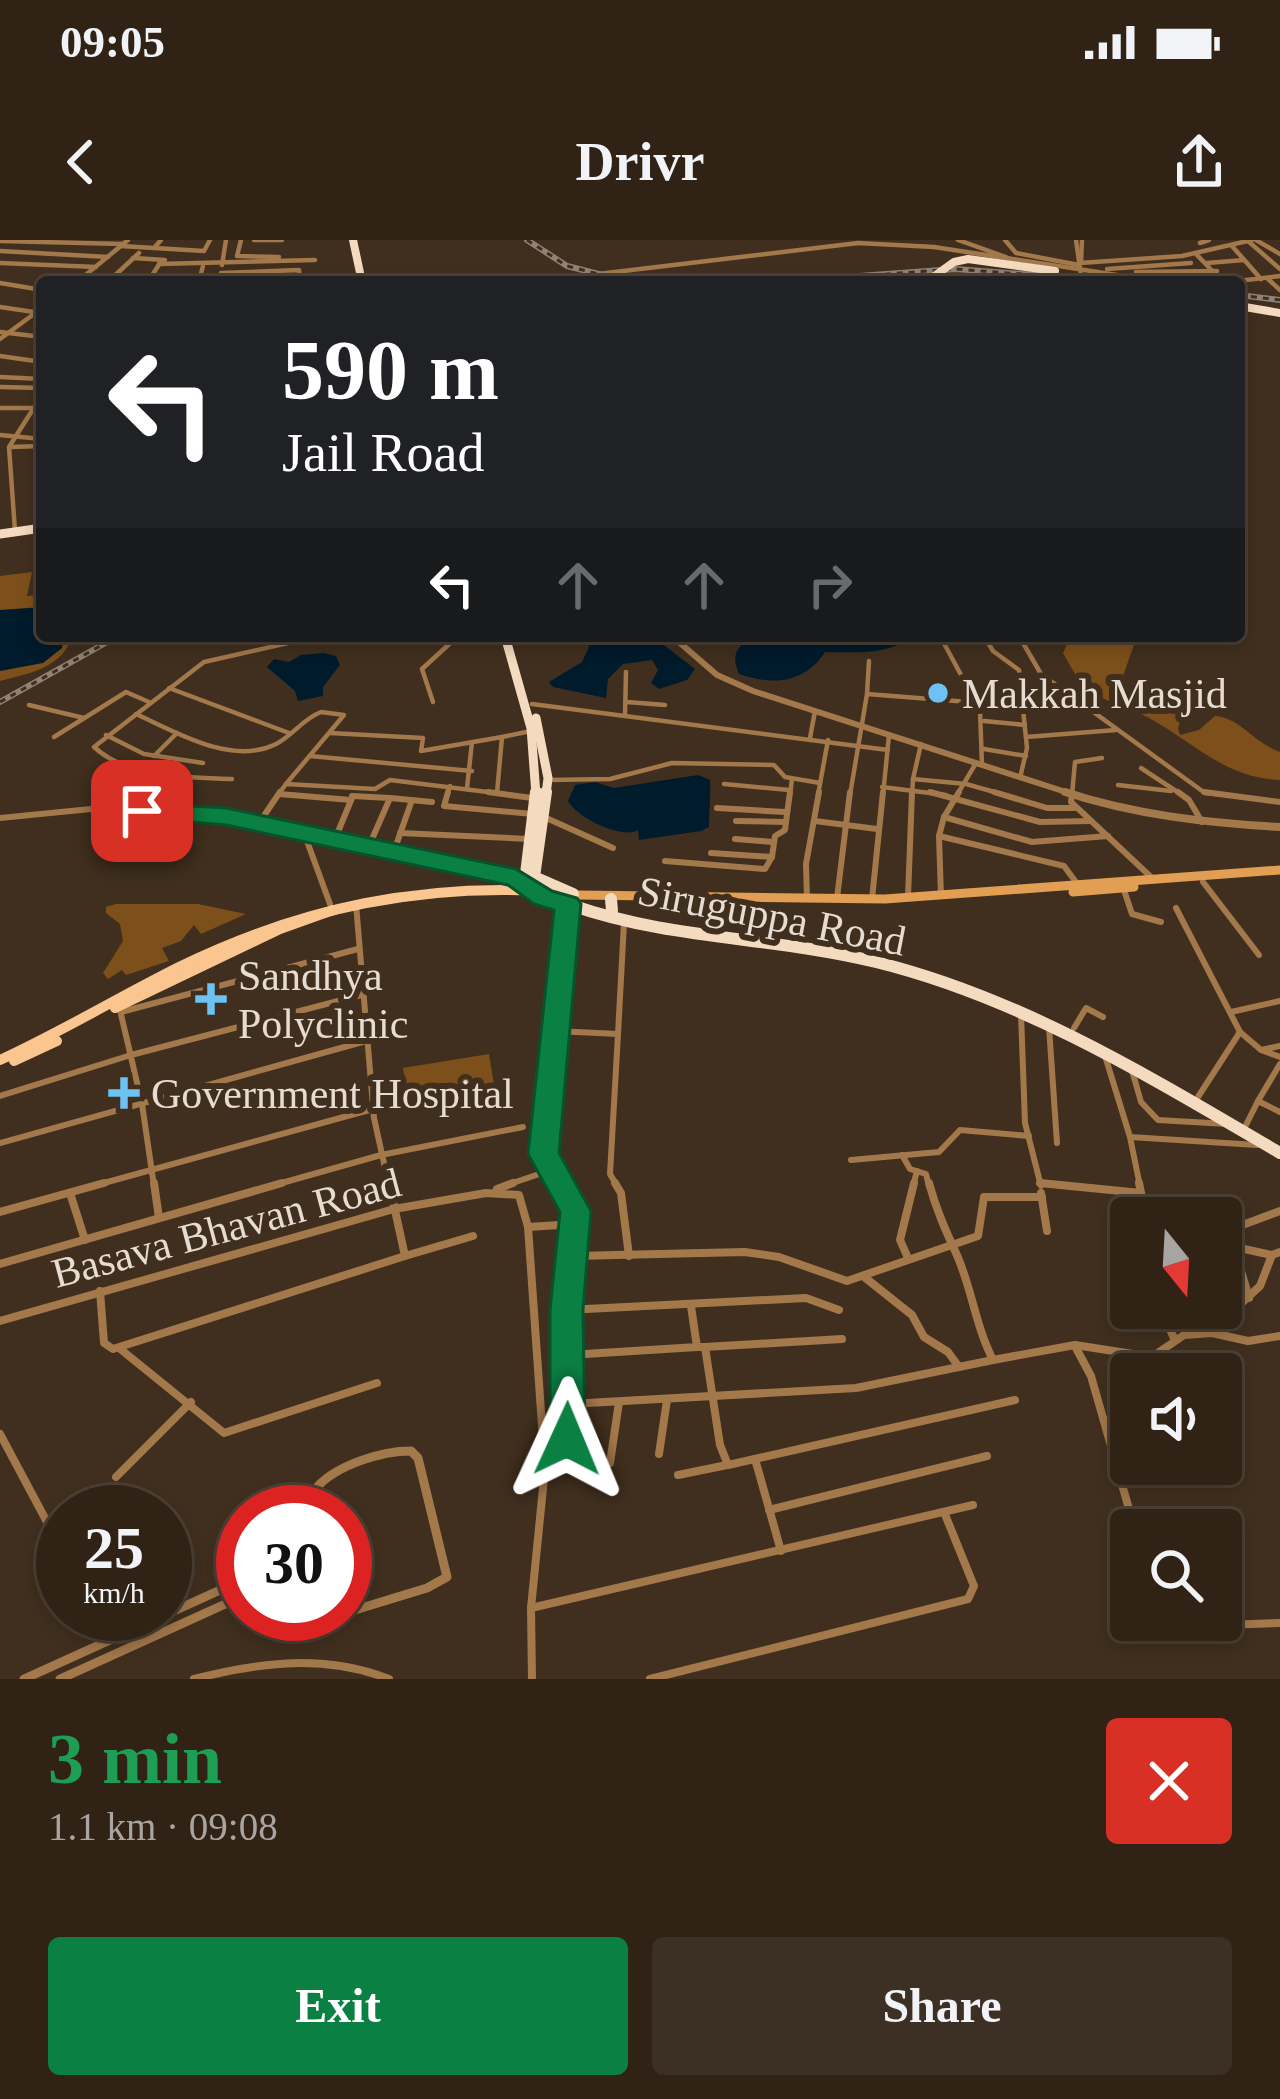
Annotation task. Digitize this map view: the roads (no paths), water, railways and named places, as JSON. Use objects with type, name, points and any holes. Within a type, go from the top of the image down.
[{"type":"highway","points":[[349,240],[356,276]]},
{"type":"highway","points":[[934,276],[954,262],[968,259],[1059,270]]},
{"type":"highway","points":[[1050,276],[1081,273]]},
{"type":"highway","points":[[1245,306],[1280,312]]},
{"type":"highway","points":[[0,536],[36,532]]},
{"type":"highway","points":[[510,642],[532,731],[539,815],[529,881]]},
{"type":"highway","points":[[511,642],[532,704],[548,780],[529,838],[529,881],[543,898],[573,899]]},
{"type":"highway","points":[[529,881],[573,899]]},
{"type":"highway","name":"Siruguppa Road","points":[[573,899],[733,943],[873,961],[1021,1013],[1104,1052],[1276,1148]]},
{"type":"highway","points":[[613,907],[701,931],[869,953],[1074,1028],[1238,1124]]},
{"type":"main road","points":[[613,907],[633,900],[866,904],[1203,882],[1280,872]]},
{"type":"main road","points":[[573,899],[613,907],[872,899],[1280,872]]},
{"type":"main road","points":[[119,1006],[252,933],[331,904],[507,890],[529,881]]},
{"type":"main road","points":[[507,890],[543,898]]},
{"type":"main road","points":[[0,1063],[280,929],[355,903]]},
{"type":"street","points":[[154,248],[161,240]]},
{"type":"street","points":[[204,251],[210,240]]},
{"type":"street","points":[[218,276],[226,240]]},
{"type":"street","points":[[237,256],[241,240]]},
{"type":"street","points":[[254,240],[282,240]]},
{"type":"street","points":[[784,240],[794,250]]},
{"type":"street","points":[[958,240],[1007,258]]},
{"type":"street","points":[[1005,240],[1016,253],[1081,273],[1128,276]]},
{"type":"street","points":[[1079,240],[1081,273]]},
{"type":"street","points":[[1199,241],[1208,240]]},
{"type":"street","points":[[1081,273],[1252,240],[1280,253]]},
{"type":"street","points":[[1245,282],[1280,274],[1252,240]]},
{"type":"street","points":[[0,241],[124,243],[279,256]]},
{"type":"street","points":[[1199,241],[1208,252]]},
{"type":"street","points":[[85,276],[124,243]]},
{"type":"street","points":[[1231,244],[1280,291]]},
{"type":"street","points":[[580,276],[852,245],[998,256],[1059,270],[1118,276]]},
{"type":"street","points":[[0,251],[107,257]]},
{"type":"street","points":[[115,276],[139,253]]},
{"type":"street","points":[[1196,254],[1220,276]]},
{"type":"street","points":[[1207,263],[1264,255]]},
{"type":"street","points":[[1184,256],[1201,271]]},
{"type":"street","points":[[133,259],[256,272],[301,270],[300,276]]},
{"type":"street","points":[[223,268],[315,260]]},
{"type":"street","points":[[150,276],[160,262]]},
{"type":"street","points":[[0,263],[96,267]]},
{"type":"street","points":[[1107,268],[1191,263]]},
{"type":"street","points":[[200,276],[202,265]]},
{"type":"street","points":[[336,270],[336,276]]},
{"type":"street","points":[[600,276],[629,270]]},
{"type":"street","points":[[1136,272],[1217,271]]},
{"type":"street","points":[[254,276],[256,272]]},
{"type":"street","points":[[1245,280],[1262,278]]},
{"type":"street","points":[[0,283],[36,289]]},
{"type":"street","points":[[1272,293],[1280,291]]},
{"type":"street","points":[[0,308],[36,311]]},
{"type":"street","points":[[3,334],[36,313]]},
{"type":"street","points":[[3,334],[36,337]]},
{"type":"street","points":[[0,356],[36,361]]},
{"type":"street","points":[[0,377],[36,379]]},
{"type":"street","points":[[0,387],[36,391]]},
{"type":"street","points":[[15,534],[4,457],[36,401]]},
{"type":"street","points":[[0,408],[36,408]]},
{"type":"street","points":[[0,435],[36,441]]},
{"type":"street","points":[[0,445],[36,443]]},
{"type":"street","points":[[232,779],[114,763],[94,751],[106,735],[212,658],[284,642]]},
{"type":"street","points":[[433,702],[422,669],[451,642]]},
{"type":"street","points":[[680,642],[726,680],[1070,794],[1132,811],[1280,827]]},
{"type":"street","points":[[941,896],[939,836],[944,817],[984,749],[981,703],[944,642]]},
{"type":"street","points":[[988,642],[1019,670],[1026,736],[1020,778]]},
{"type":"street","points":[[1022,642],[1041,674],[1210,796],[1280,802]]},
{"type":"street","points":[[837,899],[869,661]]},
{"type":"street","points":[[625,715],[626,672]]},
{"type":"street","points":[[168,688],[289,733]]},
{"type":"street","points":[[54,737],[126,692],[149,702]]},
{"type":"street","points":[[867,694],[981,703]]},
{"type":"street","points":[[626,702],[665,705]]},
{"type":"street","points":[[532,704],[888,750]]},
{"type":"street","points":[[29,705],[84,718]]},
{"type":"street","points":[[134,713],[178,732],[236,748],[270,747],[302,719],[330,710],[345,716],[286,784],[259,824]]},
{"type":"street","points":[[811,739],[815,710]]},
{"type":"street","points":[[984,721],[1025,725]]},
{"type":"street","points":[[1026,736],[1116,730]]},
{"type":"street","points":[[330,733],[423,738],[421,751],[532,731]]},
{"type":"street","points":[[154,756],[178,732]]},
{"type":"street","points":[[872,899],[890,734]]},
{"type":"street","points":[[106,735],[154,756],[203,763]]},
{"type":"street","points":[[497,793],[502,737]]},
{"type":"street","points":[[807,899],[828,740]]},
{"type":"street","points":[[466,788],[472,771],[472,742]]},
{"type":"street","points":[[908,897],[912,790],[921,744]]},
{"type":"street","points":[[984,749],[1026,757]]},
{"type":"street","points":[[310,756],[472,771]]},
{"type":"street","points":[[1102,758],[1075,762],[1070,794],[1075,808],[1154,880]]},
{"type":"street","points":[[548,780],[610,779],[672,763],[774,765],[792,779],[820,783]]},
{"type":"street","points":[[1141,768],[1189,800],[1202,822]]},
{"type":"street","points":[[914,778],[966,784],[1047,808],[1075,808]]},
{"type":"street","points":[[665,861],[768,869],[786,822],[792,779]]},
{"type":"street","points":[[286,784],[353,795],[390,780],[536,798]]},
{"type":"street","points":[[724,784],[790,790]]},
{"type":"street","points":[[432,802],[438,785]]},
{"type":"street","points":[[1118,785],[1174,791]]},
{"type":"street","points":[[444,806],[450,786]]},
{"type":"street","points":[[883,787],[957,798],[1037,825],[1062,827],[1090,821]]},
{"type":"street","points":[[279,794],[353,795],[539,815],[613,848]]},
{"type":"street","points":[[335,839],[353,795]]},
{"type":"street","points":[[369,846],[390,798]]},
{"type":"street","points":[[394,851],[412,800]]},
{"type":"street","points":[[0,818],[101,808],[226,817],[529,881]]},
{"type":"street","points":[[717,808],[787,812]]},
{"type":"street","points":[[944,817],[1033,842],[1108,836]]},
{"type":"street","points":[[736,821],[786,822]]},
{"type":"street","points":[[814,821],[877,830]]},
{"type":"street","points":[[304,832],[331,904]]},
{"type":"street","points":[[400,832],[529,838]]},
{"type":"street","points":[[939,836],[1064,866],[1078,885]]},
{"type":"street","points":[[735,839],[775,842]]},
{"type":"street","points":[[711,853],[772,857]]},
{"type":"street","points":[[1203,882],[1259,955]]},
{"type":"street","points":[[1124,888],[1132,914],[1161,922]]},
{"type":"street","points":[[566,1470],[566,1310],[574,1205],[563,1195],[543,1154],[573,899]]},
{"type":"street","points":[[355,903],[373,1109],[404,1253]]},
{"type":"street","points":[[613,907],[618,1034],[610,1174],[620,1193],[629,1256]]},
{"type":"street","points":[[1131,1067],[1141,1102],[1158,1120],[1238,1124],[1258,1101],[1280,1060],[1240,1032],[1176,908]]},
{"type":"street","points":[[159,1218],[142,1104],[119,1006],[358,949]]},
{"type":"street","points":[[0,1096],[131,1055],[361,995]]},
{"type":"street","points":[[1231,1012],[1280,1001]]},
{"type":"street","points":[[1074,1028],[1086,1008],[1102,1017]]},
{"type":"street","points":[[1021,1013],[1022,1084],[1047,1231]]},
{"type":"street","points":[[1049,1024],[1057,1143]]},
{"type":"street","points":[[555,1031],[618,1034]]},
{"type":"street","points":[[1198,1097],[1240,1032]]},
{"type":"street","points":[[0,1143],[366,1041]]},
{"type":"street","points":[[1261,1050],[1280,1046]]},
{"type":"street","points":[[1104,1052],[1142,1197]]},
{"type":"street","points":[[1258,1101],[1280,1112]]},
{"type":"street","points":[[0,1213],[373,1109]]},
{"type":"street","points":[[0,1264],[381,1155],[523,1127]]},
{"type":"street","points":[[851,1160],[939,1152],[956,1131],[1029,1136]]},
{"type":"street","points":[[1130,1137],[1276,1148]]},
{"type":"street","points":[[902,1155],[907,1166],[926,1174],[976,1328],[993,1360]]},
{"type":"street","name":"Basava Bhavan Road","points":[[0,1321],[394,1209],[486,1193],[550,1170]]},
{"type":"street","points":[[908,1258],[900,1240],[916,1171]]},
{"type":"street","points":[[70,1192],[85,1240]]},
{"type":"street","points":[[486,1193],[519,1195],[528,1228],[545,1468],[531,1608],[532,1679]]},
{"type":"street","points":[[573,1256],[736,1251],[776,1256],[834,1281],[863,1276],[978,1235],[984,1197],[1141,1193]]},
{"type":"street","points":[[1242,1224],[1280,1211]]},
{"type":"street","points":[[528,1228],[575,1224]]},
{"type":"street","points":[[100,1291],[105,1347],[118,1348],[404,1253],[473,1236]]},
{"type":"street","points":[[1209,1334],[1249,1298],[1276,1254],[1242,1248]]},
{"type":"street","points":[[863,1276],[912,1315],[924,1337],[948,1352],[959,1367]]},
{"type":"street","points":[[1242,1276],[1249,1298]]},
{"type":"street","points":[[566,1310],[806,1298],[839,1310]]},
{"type":"street","points":[[691,1306],[728,1465]]},
{"type":"street","points":[[1170,1329],[1174,1338]]},
{"type":"street","points":[[569,1404],[879,1385],[1075,1345],[1152,1358],[1174,1338],[1209,1334],[1248,1341],[1280,1336]]},
{"type":"street","points":[[569,1355],[842,1340]]},
{"type":"street","points":[[1075,1345],[1091,1376],[1129,1509]]},
{"type":"street","points":[[118,1348],[224,1433],[377,1383]]},
{"type":"street","points":[[658,1454],[667,1400]]},
{"type":"street","points":[[678,1475],[1015,1400]]},
{"type":"street","points":[[116,1477],[191,1402]]},
{"type":"street","points":[[610,1463],[619,1402]]},
{"type":"street","points":[[0,1434],[36,1501]]},
{"type":"street","points":[[319,1485],[331,1472],[399,1451],[418,1457],[448,1577],[372,1605]]},
{"type":"street","points":[[770,1510],[987,1456]]},
{"type":"street","points":[[755,1459],[781,1551]]},
{"type":"street","points":[[531,1608],[973,1505]]},
{"type":"street","points":[[650,1679],[968,1599],[974,1586],[944,1512]]},
{"type":"street","points":[[24,1679],[216,1595]]},
{"type":"street","points":[[60,1679],[216,1598]]},
{"type":"street","points":[[1242,1624],[1280,1623]]},
{"type":"street","points":[[194,1679],[276,1662],[322,1662],[364,1667],[389,1679]]},
{"type":"water","points":[[36,607],[36,642],[63,642],[62,648],[43,663],[0,671],[0,610]]},
{"type":"water","points":[[588,642],[660,642],[695,669],[687,680],[659,689],[651,683],[658,670],[652,660],[623,664],[608,679],[606,698],[553,687],[549,682],[582,662]]},
{"type":"water","points":[[903,642],[882,650],[825,652],[798,676],[776,680],[739,674],[735,662],[741,645]]},
{"type":"water","points":[[301,655],[336,656],[340,665],[323,687],[323,696],[298,701],[295,691],[267,667],[274,659],[289,662]]},
{"type":"water","points":[[698,775],[710,780],[709,827],[701,831],[639,840],[638,830],[623,832],[603,826],[568,801],[575,785],[595,782],[614,788]]},
{"type":"railway","points":[[527,240],[567,266],[606,276]]},
{"type":"railway","points":[[859,276],[955,269],[1048,276]]},
{"type":"railway","points":[[1245,296],[1280,300]]},
{"type":"railway","points":[[0,702],[107,642]]},
{"type":"place","name":"Makkah Masjid","points":[[938,693]]},
{"type":"place","name":"Sandhya Polyclinic","points":[[211,999]]},
{"type":"place","name":"Government Hospital","points":[[124,1093]]}]
